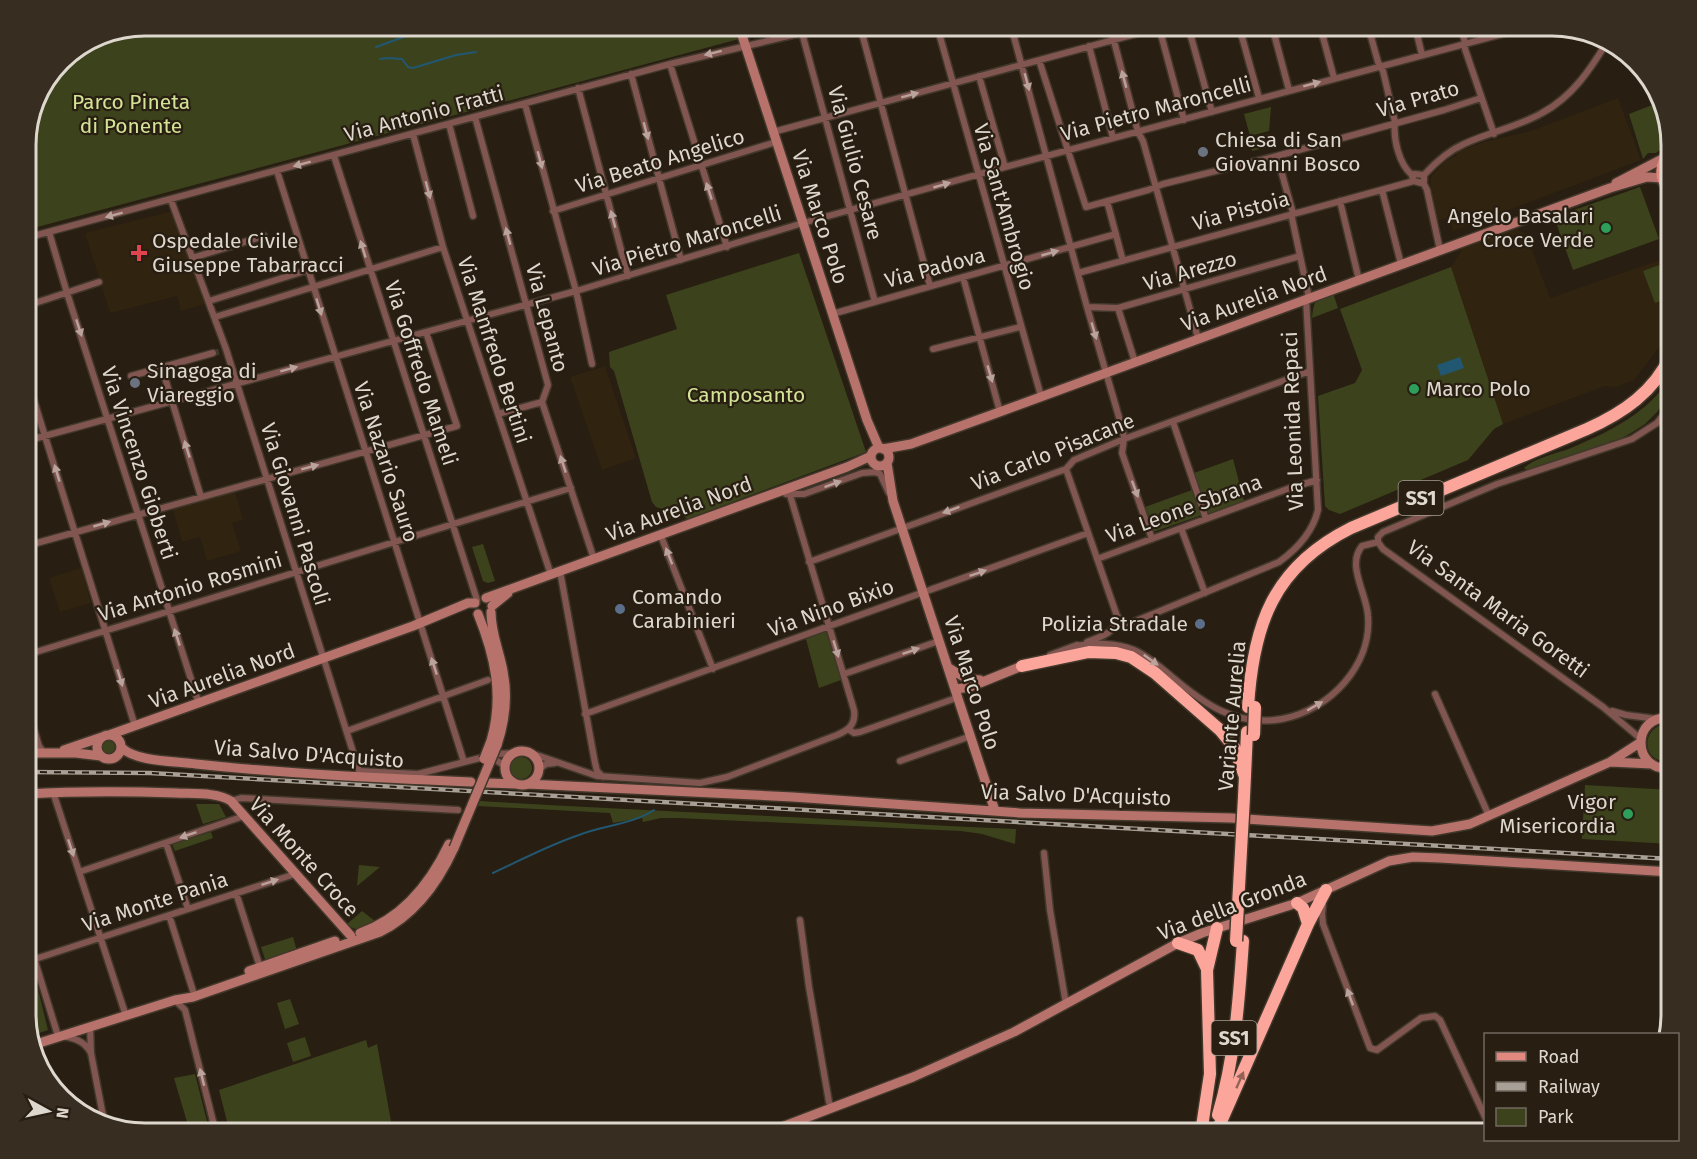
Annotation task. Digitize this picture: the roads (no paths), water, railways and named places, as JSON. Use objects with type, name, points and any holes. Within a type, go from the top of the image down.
[{"type":"highway","name":"Variante Aurelia","points":[[1217,1123],[1234,1043],[1253,656],[1262,623],[1270,605],[1287,578],[1329,540],[1351,528],[1613,417],[1641,397],[1661,374]]},
{"type":"highway","name":"Variante Aurelia","points":[[1252,707],[1259,661],[1268,627],[1293,582],[1317,557],[1337,543],[1361,531],[1621,420],[1649,399],[1661,383]]},
{"type":"highway","points":[[1022,666],[1089,652],[1116,652],[1131,657],[1155,673],[1220,730],[1234,747],[1245,777]]},
{"type":"highway","name":"Variante Aurelia","points":[[1247,797],[1245,777],[1250,734]]},
{"type":"highway","points":[[1219,1123],[1308,924],[1327,889]]},
{"type":"highway","points":[[1297,903],[1303,908],[1308,924]]},
{"type":"highway","points":[[1205,1123],[1210,1067],[1207,970],[1218,928]]},
{"type":"highway","name":"Variante Aurelia","points":[[1207,1123],[1218,1090],[1227,1043],[1239,941]]},
{"type":"highway","points":[[1178,943],[1198,950],[1207,970]]},
{"type":"street","name":"Via Marco Polo","points":[[742,36],[867,420],[879,464],[963,709],[995,811]]},
{"type":"street","name":"Via Antonio Fratti","points":[[36,235],[736,46],[789,36]]},
{"type":"street","name":"Via Giulio Cesare","points":[[803,36],[875,302]]},
{"type":"street","points":[[863,36],[930,286]]},
{"type":"street","name":"Via Sant'Ambrogio","points":[[939,36],[1041,396]]},
{"type":"street","points":[[1014,36],[1124,439],[1122,453],[1152,538]]},
{"type":"street","points":[[1112,36],[1198,338]]},
{"type":"street","points":[[773,132],[1124,36]]},
{"type":"street","points":[[1164,36],[1184,120]]},
{"type":"street","points":[[1191,36],[1212,112]]},
{"type":"street","points":[[1242,36],[1259,98]]},
{"type":"street","points":[[1275,36],[1289,90]]},
{"type":"street","points":[[1323,36],[1334,78]]},
{"type":"street","points":[[1371,36],[1379,67],[1383,71],[1395,122],[1395,136],[1403,164],[1413,178]]},
{"type":"street","points":[[1417,36],[1422,55]]},
{"type":"street","points":[[1463,36],[1465,49],[1494,134]]},
{"type":"street","name":"Via Pietro Maroncelli","points":[[36,438],[576,291],[803,223],[1487,36]]},
{"type":"street","points":[[1089,46],[1113,138]]},
{"type":"street","points":[[1440,250],[1424,179],[1435,164],[1464,144],[1540,115],[1560,102],[1577,86],[1603,48]]},
{"type":"street","points":[[1039,60],[1067,151]]},
{"type":"street","points":[[669,64],[727,246]]},
{"type":"street","points":[[631,74],[681,260]]},
{"type":"street","points":[[980,76],[1005,167]]},
{"type":"street","points":[[578,88],[628,276]]},
{"type":"street","name":"Via Prato","points":[[1067,151],[1086,207],[1481,98]]},
{"type":"street","points":[[525,104],[576,291],[592,364]]},
{"type":"street","name":"Via Lepanto","points":[[475,117],[548,385],[542,402],[594,559]]},
{"type":"street","points":[[448,124],[473,216]]},
{"type":"street","name":"Via Manfredo Bertini","points":[[412,134],[443,247],[526,502],[555,573],[594,759],[597,771],[603,777]]},
{"type":"street","name":"Via Beato Angelico","points":[[553,211],[776,142]]},
{"type":"street","name":"Via Goffredo Mameli","points":[[334,156],[479,605]]},
{"type":"street","name":"Via Leonida Repaci","points":[[1117,616],[1122,622],[1131,623],[1274,565],[1293,551],[1312,528],[1316,517],[1318,502],[1308,298],[1292,218],[1293,213],[1277,156]]},
{"type":"street","name":"Via Aurelia Nord","points":[[1610,188],[1626,176],[1661,159]]},
{"type":"street","name":"Via Nazario Sauro","points":[[277,171],[464,762]]},
{"type":"street","name":"Via Pistoia","points":[[1078,273],[1382,190],[1413,178],[1418,173],[1424,179]]},
{"type":"street","name":"Via Aurelia Nord","points":[[881,449],[911,444],[1610,188],[1647,177],[1661,178]]},
{"type":"street","points":[[1382,190],[1401,264]]},
{"type":"street","name":"Via Giovanni Pascoli","points":[[171,200],[237,383],[359,771],[418,774],[464,762]]},
{"type":"street","points":[[1107,201],[1123,261]]},
{"type":"street","points":[[1340,201],[1359,280]]},
{"type":"street","name":"Via Vincenzo Gioberti","points":[[49,232],[199,704]]},
{"type":"street","name":"Via Padova","points":[[832,314],[1116,234]]},
{"type":"street","points":[[192,258],[264,236]]},
{"type":"street","points":[[215,317],[443,247]]},
{"type":"street","name":"Via Arezzo","points":[[1087,307],[1118,308],[1300,256]]},
{"type":"street","points":[[209,301],[308,270]]},
{"type":"street","points":[[963,277],[1000,412]]},
{"type":"street","points":[[36,303],[99,282]]},
{"type":"street","points":[[1118,308],[1135,362]]},
{"type":"street","points":[[933,349],[1020,327]]},
{"type":"street","points":[[36,543],[457,426],[426,332]]},
{"type":"street","points":[[130,376],[213,353]]},
{"type":"street","points":[[162,368],[201,497]]},
{"type":"street","name":"Via Carlo Pisacane","points":[[809,562],[1066,469],[1074,460],[1124,439],[1310,371]]},
{"type":"street","points":[[498,414],[542,402]]},
{"type":"street","points":[[36,408],[135,726]]},
{"type":"street","name":"Via Santa Maria Goretti","points":[[1641,741],[1603,706],[1383,549],[1378,542],[1378,537],[1383,532],[1473,493],[1632,439],[1661,418]]},
{"type":"street","name":"Via Marco Polo","points":[[867,420],[881,449],[888,454],[879,464]]},
{"type":"street","points":[[1173,422],[1206,519]]},
{"type":"street","name":"Via Aurelia Nord","points":[[49,754],[199,704],[420,624],[468,603],[479,605],[555,573],[847,467],[879,464],[911,444]]},
{"type":"street","points":[[777,494],[804,494],[864,472],[879,464],[875,450],[881,449]]},
{"type":"street","points":[[848,729],[854,733],[860,732],[975,682],[1110,632],[1117,624],[1117,616],[1066,469]]},
{"type":"street","name":"Via Leone Sbrana","points":[[1097,559],[1317,480]]},
{"type":"street","name":"Via Antonio Rosmini","points":[[36,652],[571,488]]},
{"type":"street","points":[[495,750],[513,753],[528,752],[555,763],[603,777],[692,783],[727,777],[848,729],[853,723],[855,712],[790,495]]},
{"type":"street","points":[[1181,528],[1205,593]]},
{"type":"street","name":"Via Nino Bixio","points":[[585,714],[1088,533]]},
{"type":"street","points":[[661,536],[713,669]]},
{"type":"street","points":[[1076,646],[1103,643],[1137,651],[1153,661],[1206,704],[1235,717],[1273,720],[1302,713],[1320,704],[1335,692],[1350,676],[1359,660],[1367,639],[1369,618],[1356,568],[1357,554],[1364,545],[1378,542]]},
{"type":"street","name":"Via Aurelia Nord","points":[[491,609],[503,596],[523,585]]},
{"type":"street","points":[[40,1042],[175,1000],[349,940],[379,925],[407,904],[428,882],[452,846],[495,750],[504,714],[503,670],[491,629],[490,600],[479,605]]},
{"type":"street","points":[[479,605],[485,615],[491,609]]},
{"type":"street","points":[[479,605],[493,656],[498,685],[495,750],[509,779],[516,784]]},
{"type":"street","points":[[844,674],[939,641]]},
{"type":"street","points":[[949,668],[975,682]]},
{"type":"street","points":[[347,731],[488,680]]},
{"type":"street","points":[[963,709],[965,696],[975,682]]},
{"type":"street","points":[[1435,694],[1489,816]]},
{"type":"street","name":"Via Santa Maria Goretti","points":[[1603,706],[1626,715],[1657,719]]},
{"type":"street","points":[[1657,719],[1661,719]]},
{"type":"street","name":"Via Salvo D'Acquisto","points":[[513,753],[507,759],[505,769],[497,778],[487,783],[793,796],[995,811],[1231,818],[1432,831],[1470,824],[1610,762],[1641,741],[1648,724],[1657,719]]},
{"type":"street","name":"Via Aurelia Nord","points":[[121,745],[135,726]]},
{"type":"street","points":[[36,753],[76,753],[101,756],[108,760],[120,754],[121,745],[116,737],[106,735],[98,743],[97,750],[101,756]]},
{"type":"street","points":[[36,736],[39,746],[49,754]]},
{"type":"street","points":[[900,761],[971,736]]},
{"type":"street","points":[[1641,741],[1643,755],[1652,764]]},
{"type":"street","name":"Via Salvo D'Acquisto","points":[[121,745],[130,754],[145,758]]},
{"type":"street","points":[[528,752],[536,759],[538,772],[545,782],[554,786]]},
{"type":"street","name":"Via Salvo D'Acquisto","points":[[115,758],[145,758],[261,771],[471,782]]},
{"type":"street","points":[[464,762],[480,758]]},
{"type":"street","points":[[577,769],[588,767],[594,759]]},
{"type":"street","name":"Via Salvo D'Acquisto","points":[[1610,762],[1661,766]]},
{"type":"street","points":[[527,784],[546,764],[555,763]]},
{"type":"street","points":[[36,793],[97,791],[191,794],[223,797],[231,801],[242,798],[458,810]]},
{"type":"street","points":[[53,792],[126,1016]]},
{"type":"street","name":"Via Monte Croce","points":[[231,801],[349,940]]},
{"type":"street","points":[[79,872],[243,816]]},
{"type":"street","points":[[166,843],[188,909]]},
{"type":"street","points":[[1044,853],[1050,910],[1066,1004]]},
{"type":"street","name":"Via della Gronda","points":[[793,1123],[956,1058],[1017,1030],[1178,943],[1297,903],[1380,864],[1398,858],[1413,856],[1661,871]]},
{"type":"street","name":"Via Monte Pania","points":[[36,958],[295,874]]},
{"type":"street","points":[[1327,889],[1322,912],[1323,924],[1368,1045],[1372,1050],[1379,1049],[1421,1018],[1435,1016],[1440,1020],[1484,1117]]},
{"type":"street","points":[[236,893],[260,967]]},
{"type":"street","points":[[169,915],[193,994]]},
{"type":"street","points":[[800,920],[811,999],[829,1102],[832,1108]]},
{"type":"street","points":[[185,1010],[193,994],[260,967],[349,940]]},
{"type":"street","points":[[36,965],[58,1036]]},
{"type":"street","points":[[175,1000],[185,1010],[213,1123]]},
{"type":"street","points":[[90,1025],[91,1053],[103,1114]]},
{"type":"street","points":[[58,1036],[79,1040],[87,1045],[91,1053]]},
{"type":"street","points":[[805,1118],[806,1123]]},
{"type":"water","points":[[1460,357],[1464,368],[1441,376],[1437,365]]},
{"type":"waterway","points":[[376,47],[406,36]]},
{"type":"waterway","points":[[380,59],[402,59],[408,67],[413,68],[456,55],[476,52]]},
{"type":"waterway","points":[[493,873],[568,839],[636,819],[654,810]]},
{"type":"tunnel","points":[[213,353],[222,351]]},
{"type":"railway","points":[[36,772],[150,773],[1661,858]]},
{"type":"place","name":"Chiesa di San Giovanni Bosco","points":[[1203,152]]},
{"type":"place","name":"Angelo Basalari Croce Verde","points":[[1606,228]]},
{"type":"place","name":"Ospedale Civile Giuseppe Tabarracci","points":[[139,253]]},
{"type":"place","name":"Sinagoga di Viareggio","points":[[135,383]]},
{"type":"place","name":"Marco Polo","points":[[1414,389]]},
{"type":"place","name":"Comando Carabinieri","points":[[620,609]]},
{"type":"place","name":"Polizia Stradale","points":[[1200,624]]},
{"type":"place","name":"Vigor Misericordia","points":[[1628,814]]},
{"type":"park label","name":"Parco Pineta di Ponente","points":[[131,114]]},
{"type":"park label","name":"Camposanto","points":[[746,395]]}]
